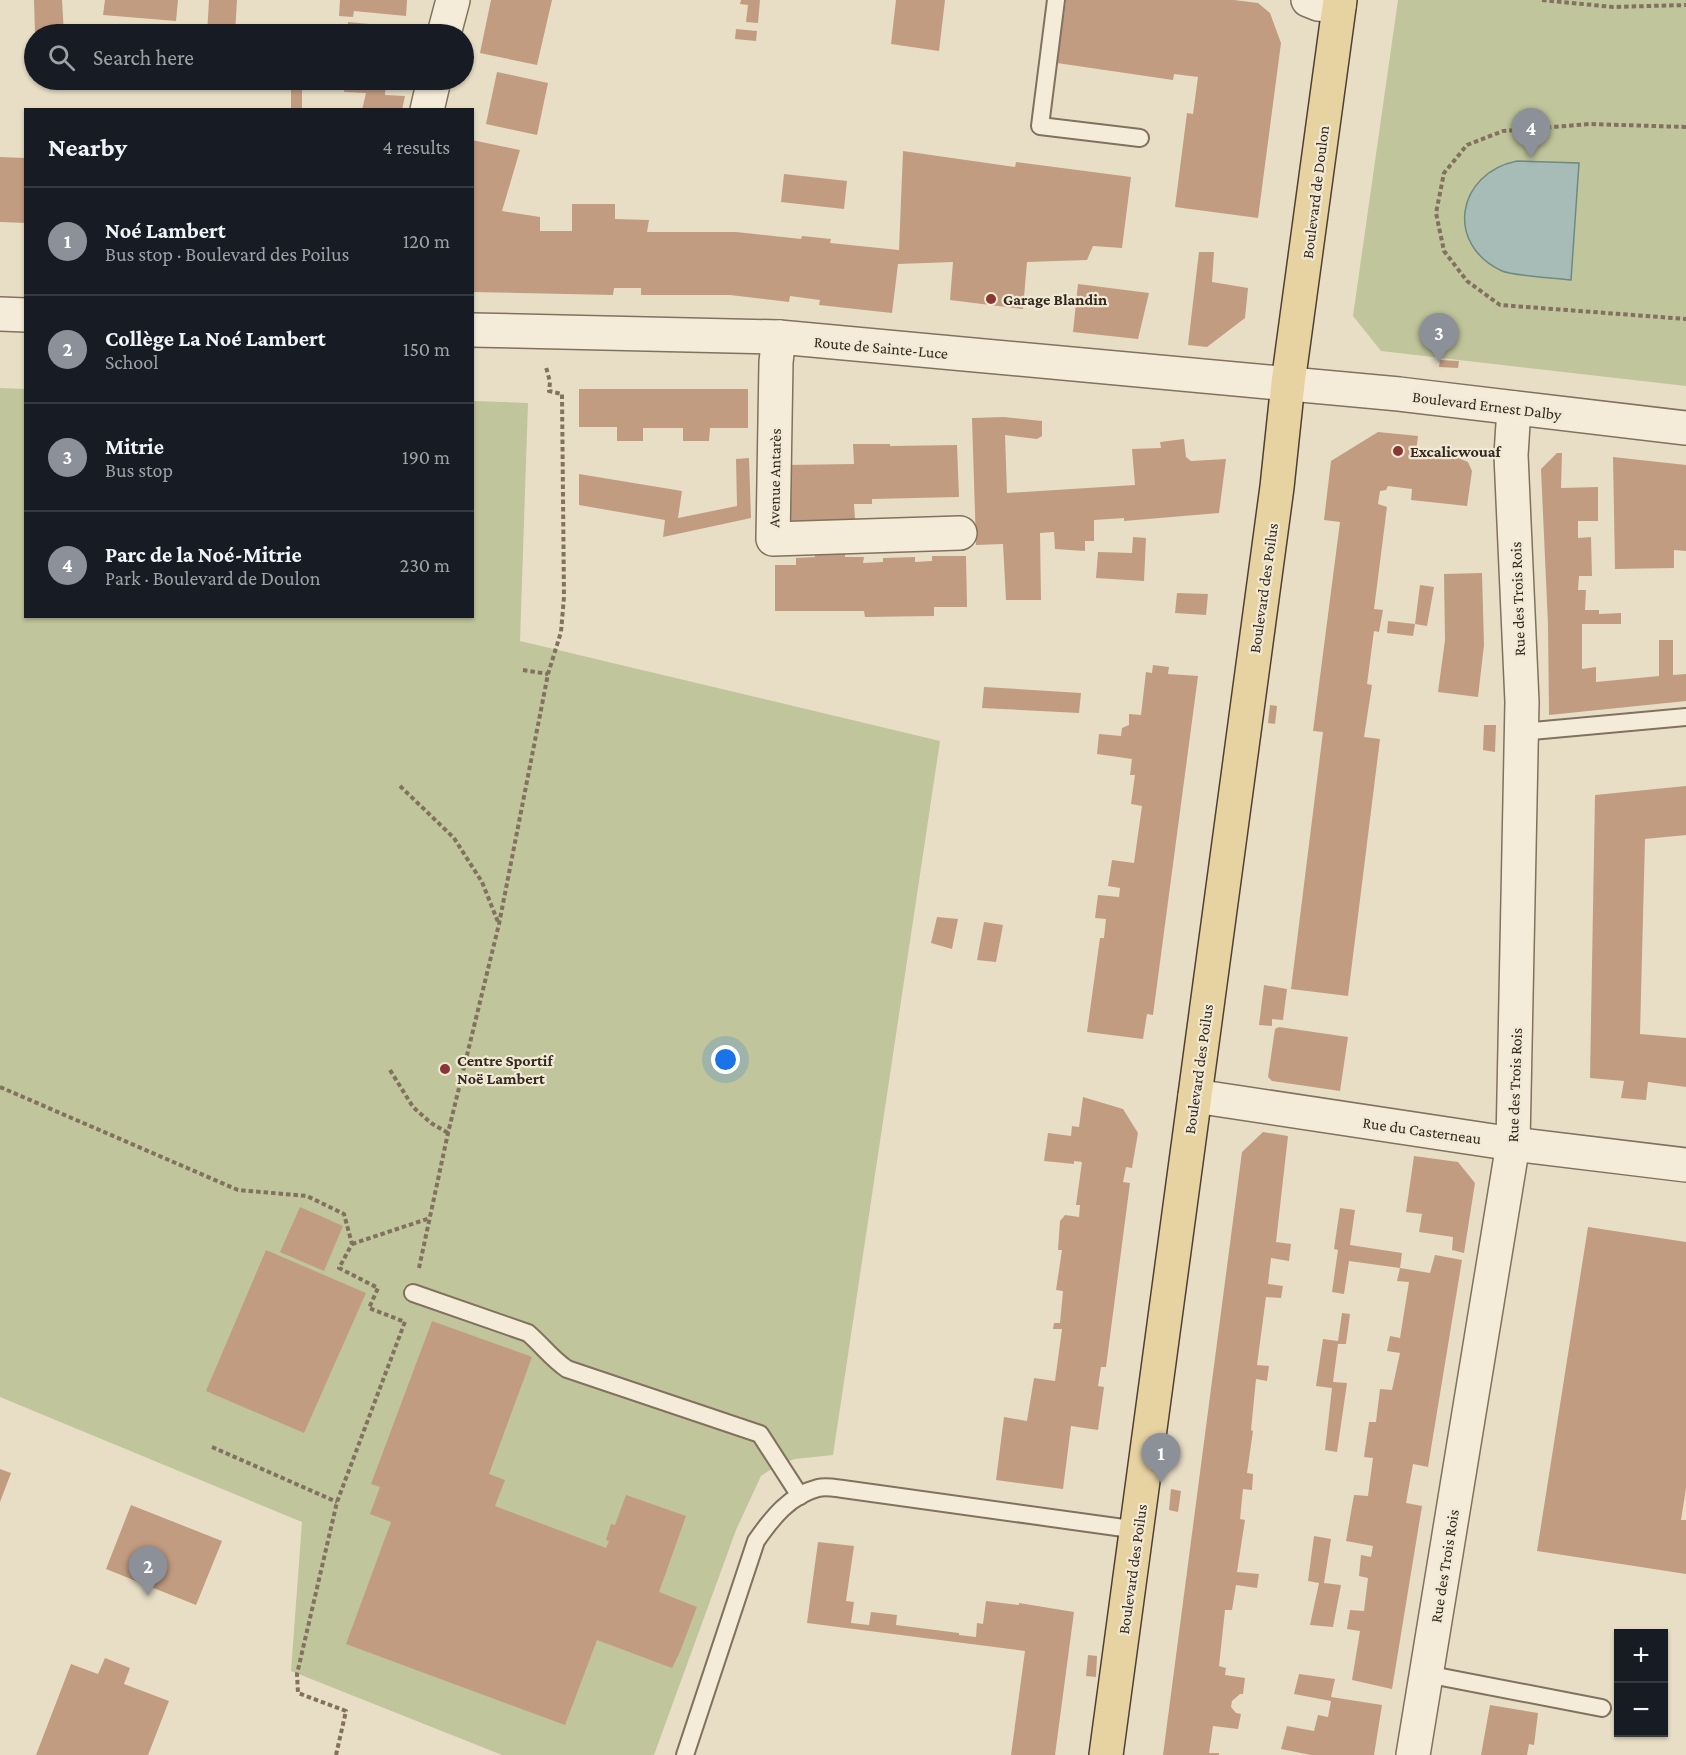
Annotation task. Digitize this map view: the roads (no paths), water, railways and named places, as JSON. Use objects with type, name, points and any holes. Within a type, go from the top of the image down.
[{"type":"main road","name":"Boulevard de Doulon","points":[[1288,383],[1300,310],[1329,2]]},
{"type":"main road","name":"Boulevard des Poilus","points":[[1106,1755],[1275,499],[1288,383]]},
{"type":"street","points":[[447,24],[453,0]]},
{"type":"street","points":[[427,108],[432,90]]},
{"type":"street","points":[[0,315],[24,315]]},
{"type":"street","name":"Route de Sainte-Luce","points":[[474,330],[779,337],[1288,383]]},
{"type":"street","name":"Avenue Antarès","points":[[779,337],[776,362],[773,539],[960,533]]},
{"type":"street","name":"Boulevard Ernest Dalby","points":[[1288,383],[1686,428]]},
{"type":"street","name":"Rue des Trois Rois","points":[[1413,1755],[1513,1144],[1521,732],[1511,455],[1514,408]]},
{"type":"street","name":"Rue du Casterneau","points":[[1195,1096],[1513,1144],[1686,1165]]},
{"type":"lane","points":[[1056,0],[1040,126],[1140,138]]},
{"type":"lane","points":[[1521,732],[1686,717]]},
{"type":"lane","points":[[413,1293],[528,1333],[554,1360],[567,1369],[760,1434],[800,1496]]},
{"type":"lane","points":[[685,1755],[756,1540],[776,1514],[800,1496],[820,1487],[843,1489],[1138,1530]]},
{"type":"lane","points":[[1426,1674],[1602,1707]]},
{"type":"water","points":[[1517,161],[1579,163],[1571,280],[1525,276],[1502,271],[1484,259],[1471,244],[1465,227],[1465,210],[1471,194],[1481,179],[1497,168]]},
{"type":"place","name":"Parc de la Noé-Mitrie","points":[[1531,158]]},
{"type":"place","name":"Garage Blandin","points":[[991,299]]},
{"type":"place","name":"Mitrie","points":[[1439,363]]},
{"type":"place","name":"Excalicwouaf","points":[[1398,451]]},
{"type":"place","name":"Centre Sportif Noë Lambert","points":[[445,1069]]},
{"type":"place","name":"Noé Lambert","points":[[1161,1483]]},
{"type":"place","name":"Collège La Noé Lambert","points":[[148,1596]]}]
